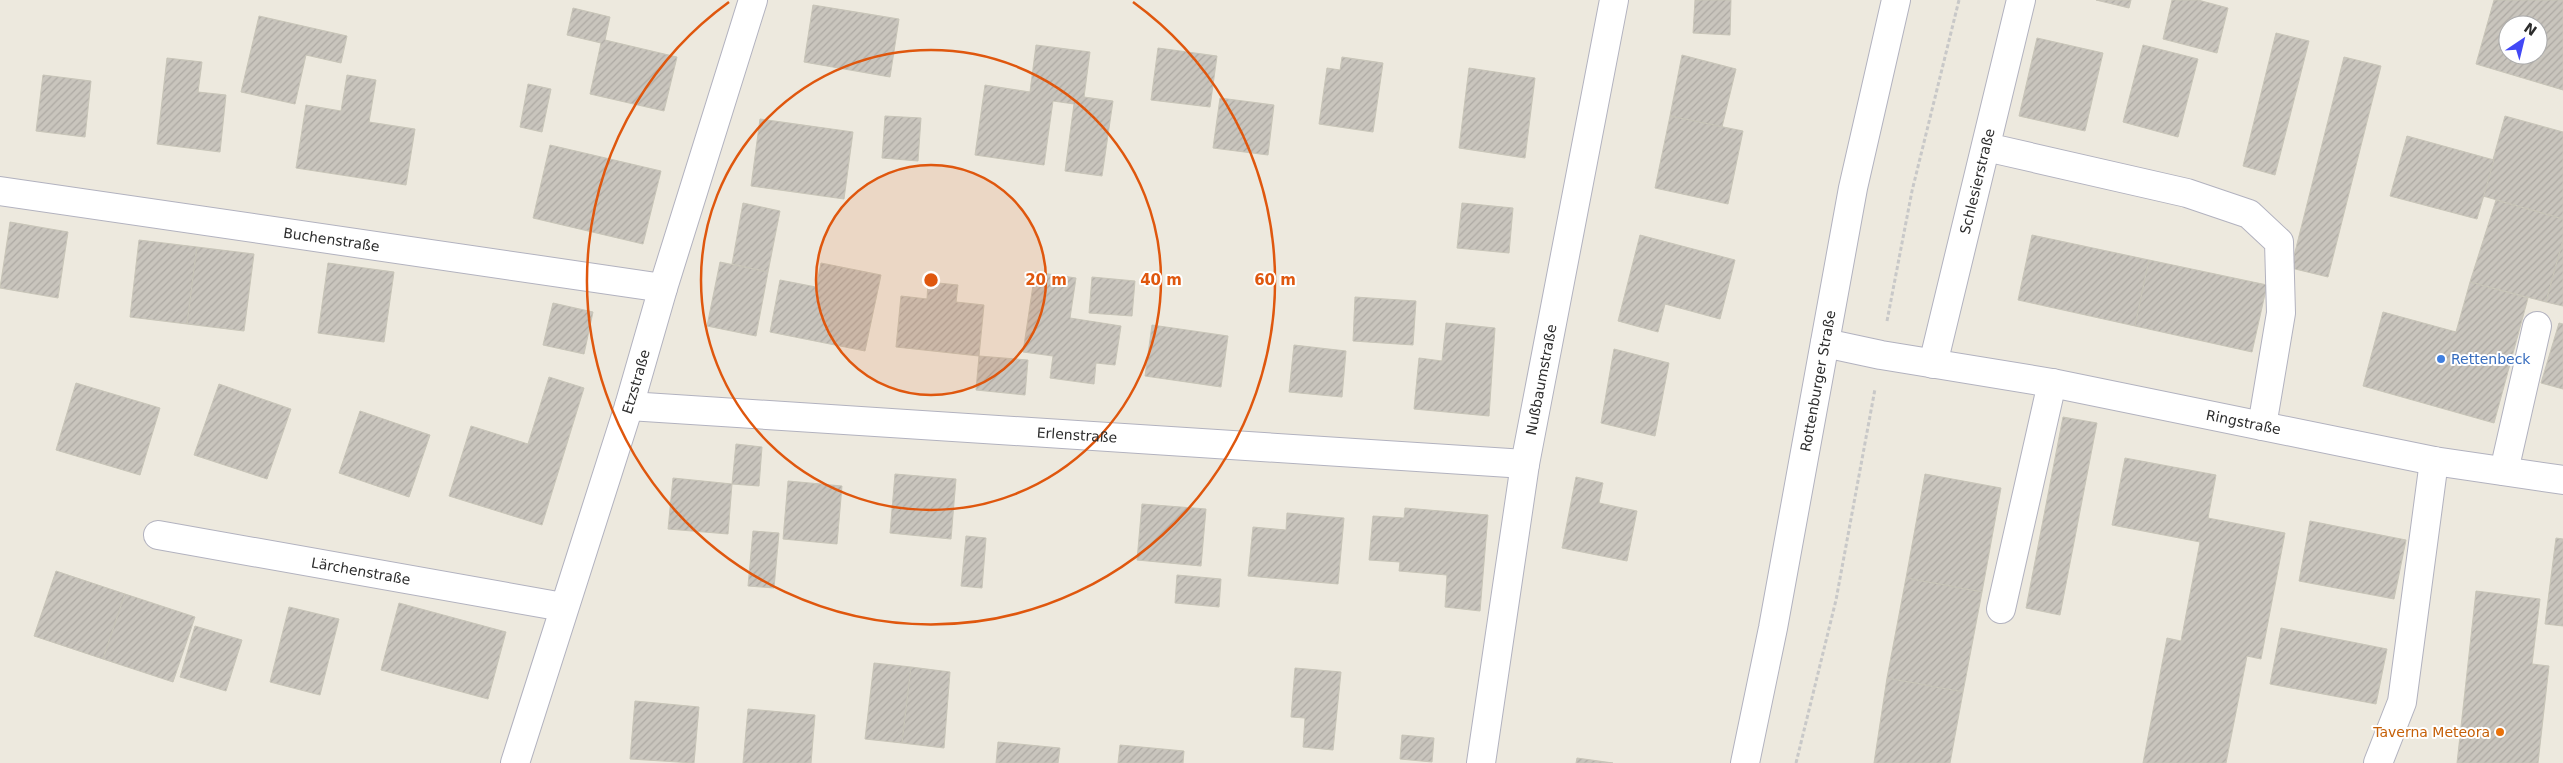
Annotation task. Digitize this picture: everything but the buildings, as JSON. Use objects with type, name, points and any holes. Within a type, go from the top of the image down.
[{"type":"street","name":"Etzstraße","points":[[515,763],[563,607],[629,406],[663,288],[754,0]]},
{"type":"street","name":"Nußbaumstraße","points":[[1481,763],[1525,464],[1614,0]]},
{"type":"street","name":"Rottenburger Straße","points":[[1745,763],[1773,628],[1853,188],[1896,0]]},
{"type":"street","name":"Schlesierstraße","points":[[1934,364],[2021,0]]},
{"type":"street","points":[[1986,147],[2187,193],[2249,214],[2279,242],[2281,313],[2262,426]]},
{"type":"street","name":"Buchenstraße","points":[[0,191],[663,288]]},
{"type":"street","points":[[2504,471],[2537,326]]},
{"type":"street","name":"Ringstraße","points":[[1825,343],[1934,364],[2052,383],[2434,461],[2563,480]]},
{"type":"street","points":[[2001,609],[2052,383]]},
{"type":"street","name":"Erlenstraße","points":[[629,406],[1525,464]]},
{"type":"street","points":[[2378,763],[2402,702],[2434,461]]},
{"type":"street","name":"Lärchenstraße","points":[[158,535],[563,607]]},
{"type":"place","name":"Rettenbeck","points":[[2441,359]]},
{"type":"place","name":"Taverna Meteora","points":[[2500,732]]}]
